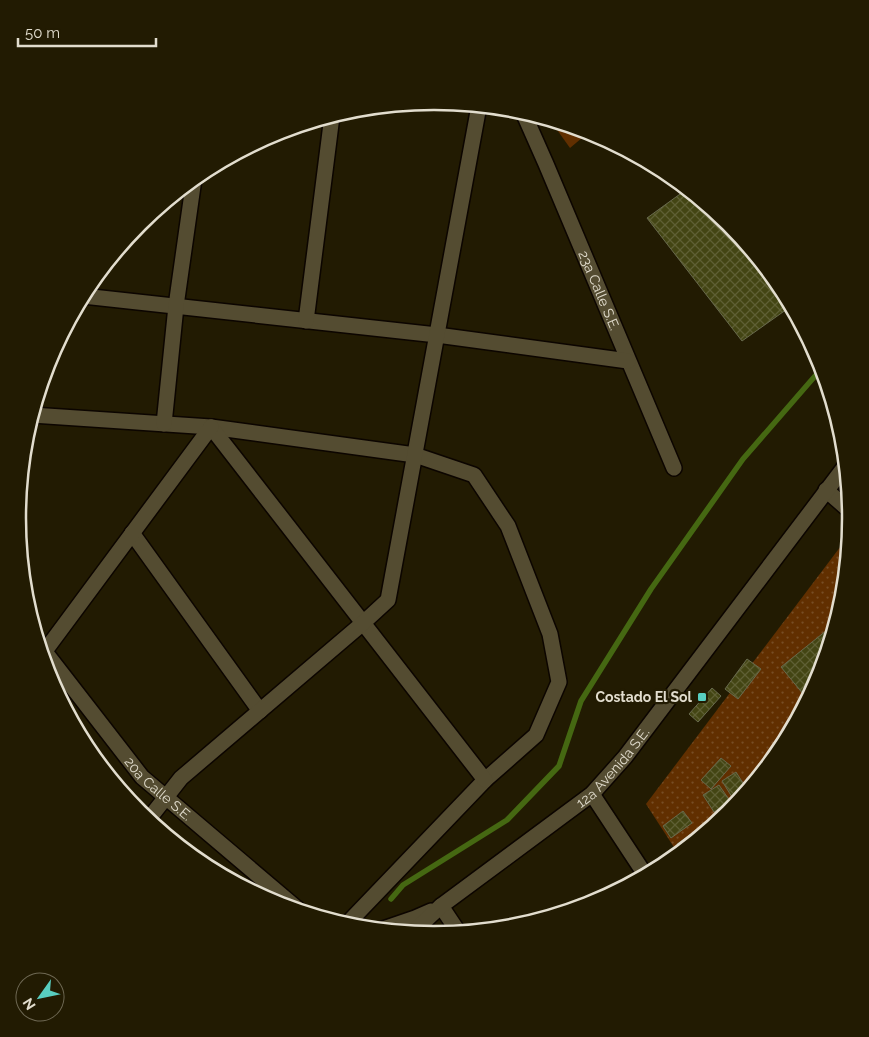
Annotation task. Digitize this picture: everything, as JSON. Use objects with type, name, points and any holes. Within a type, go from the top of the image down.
[{"type":"street","points":[[153,814],[181,778],[388,600],[478,113]]},
{"type":"street","name":"23a Calle S.E.","points":[[527,121],[674,468]]},
{"type":"street","points":[[306,321],[331,124]]},
{"type":"street","points":[[164,424],[176,306],[192,190]]},
{"type":"street","points":[[92,297],[437,336],[628,361]]},
{"type":"street","points":[[40,415],[211,427],[415,455],[474,474],[508,526],[550,634],[559,682],[536,736],[485,780],[353,919]]},
{"type":"street","points":[[46,644],[211,427]]},
{"type":"street","points":[[211,427],[485,780]]},
{"type":"street","name":"12a Avenida S.E.","points":[[419,926],[441,906],[592,794],[624,757],[840,473]]},
{"type":"street","points":[[826,490],[842,504]]},
{"type":"street","points":[[132,533],[260,711]]},
{"type":"street","name":"20a Calle S.E.","points":[[53,664],[142,778],[285,899]]},
{"type":"street","points":[[592,794],[642,870]]},
{"type":"street","points":[[396,925],[441,906],[454,926]]},
{"type":"shaded area","points":[[556,129],[582,138],[570,148]]},
{"type":"shaded area","points":[[842,545],[835,598],[829,624],[812,675],[788,723],[758,767],[723,807],[675,848],[646,804]]},
{"type":"building","points":[[681,193],[704,212],[741,249],[786,310],[742,341],[647,218]]},
{"type":"building","points":[[827,630],[812,675],[803,694],[781,667]]},
{"type":"building","points":[[747,659],[761,669],[738,699],[725,689]]},
{"type":"building","points":[[712,688],[721,696],[698,722],[689,714]]},
{"type":"building","points":[[721,758],[731,766],[711,789],[701,780]]},
{"type":"building","points":[[736,772],[744,784],[732,797],[722,781]]},
{"type":"building","points":[[719,785],[729,800],[714,812],[703,795]]},
{"type":"building","points":[[683,811],[692,823],[671,838],[663,826]]},
{"type":"building","points":[[704,825],[678,846],[677,844]]},
{"type":"waterway","points":[[391,899],[403,885],[507,820],[559,766],[581,701],[651,589],[743,459],[816,374]]},
{"type":"place","name":"Costado El Sol","points":[[702,697]]}]
